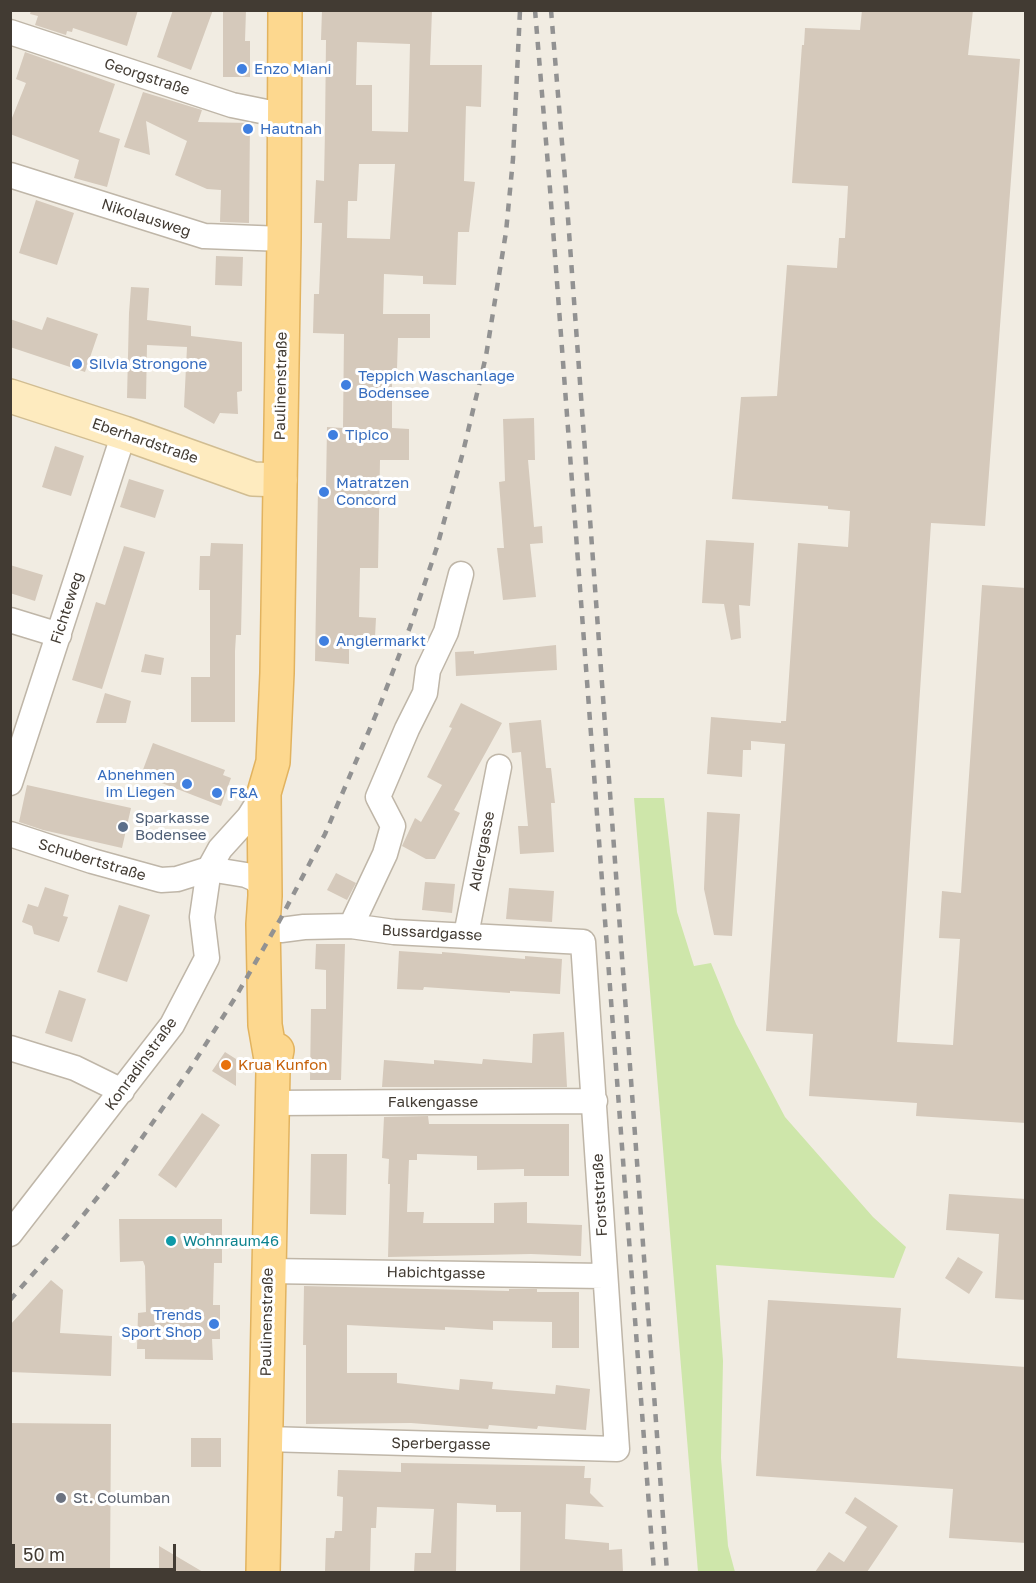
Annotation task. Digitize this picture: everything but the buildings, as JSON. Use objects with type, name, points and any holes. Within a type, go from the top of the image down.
[{"type":"main road","name":"Paulinenstraße","points":[[273,1071],[265,1025],[263,924],[268,777],[277,673],[286,116],[285,10]]},
{"type":"main road","name":"Paulinenstraße","points":[[263,1572],[273,1071],[281,1022],[281,790],[268,777]]},
{"type":"street","points":[[10,17],[13,10]]},
{"type":"street","name":"Georgstraße","points":[[10,32],[232,105],[286,116]]},
{"type":"street","name":"Nikolausweg","points":[[10,175],[204,236],[284,239]]},
{"type":"street","name":"Eberhardstraße","points":[[10,396],[124,433],[253,479],[280,480]]},
{"type":"street","name":"Fichteweg","points":[[10,783],[124,433]]},
{"type":"street","points":[[351,926],[385,854],[393,826],[378,797],[425,693],[428,670],[446,632],[461,574]]},
{"type":"street","points":[[10,620],[59,635]]},
{"type":"street","name":"Adlergasse","points":[[466,935],[499,767]]},
{"type":"street","points":[[209,869],[220,849],[249,817],[268,777]]},
{"type":"street","name":"Schubertstraße","points":[[10,834],[92,861],[161,880],[177,879],[209,869],[246,875],[255,879],[265,896]]},
{"type":"street","name":"Konradinstraße","points":[[10,1234],[172,1025],[207,958],[202,917],[209,869]]},
{"type":"street","name":"Bussardgasse","points":[[281,930],[351,926],[394,932],[583,942]]},
{"type":"street","name":"Forststraße","points":[[583,942],[616,1449]]},
{"type":"street","points":[[10,1048],[75,1068],[122,1091]]},
{"type":"street","name":"Falkengasse","points":[[272,1103],[595,1101]]},
{"type":"street","name":"Habichtgasse","points":[[268,1270],[604,1276]]},
{"type":"street","name":"Sperbergasse","points":[[266,1439],[616,1449]]},
{"type":"green space","points":[[634,798],[664,798],[677,912],[694,966],[711,963],[736,1024],[785,1117],[873,1217],[906,1247],[894,1278],[716,1265],[723,1361],[721,1458],[728,1546],[735,1572],[698,1572]]},
{"type":"railway","points":[[10,1300],[69,1233],[121,1168],[190,1069],[235,998],[281,918],[325,834],[380,705],[437,547],[486,356],[506,232],[513,159],[520,10]]},
{"type":"railway","points":[[535,10],[654,1572]]},
{"type":"railway","points":[[551,10],[667,1572]]},
{"type":"place","name":"Enzo Miani","points":[[242,69]]},
{"type":"place","name":"Hautnah","points":[[248,129]]},
{"type":"place","name":"Silvia Strongone","points":[[77,364]]},
{"type":"place","name":"Teppich Waschanlage Bodensee","points":[[346,385]]},
{"type":"place","name":"Tipico","points":[[333,435]]},
{"type":"place","name":"Matratzen Concord","points":[[324,492]]},
{"type":"place","name":"Anglermarkt","points":[[324,641]]},
{"type":"place","name":"Abnehmen im Liegen","points":[[187,784]]},
{"type":"place","name":"F&A","points":[[217,793]]},
{"type":"place","name":"Sparkasse Bodensee","points":[[123,827]]},
{"type":"place","name":"Krua Kunfon","points":[[226,1065]]},
{"type":"place","name":"Wohnraum46","points":[[171,1241]]},
{"type":"place","name":"Trends Sport Shop","points":[[214,1324]]},
{"type":"place","name":"St. Columban","points":[[61,1498]]}]
